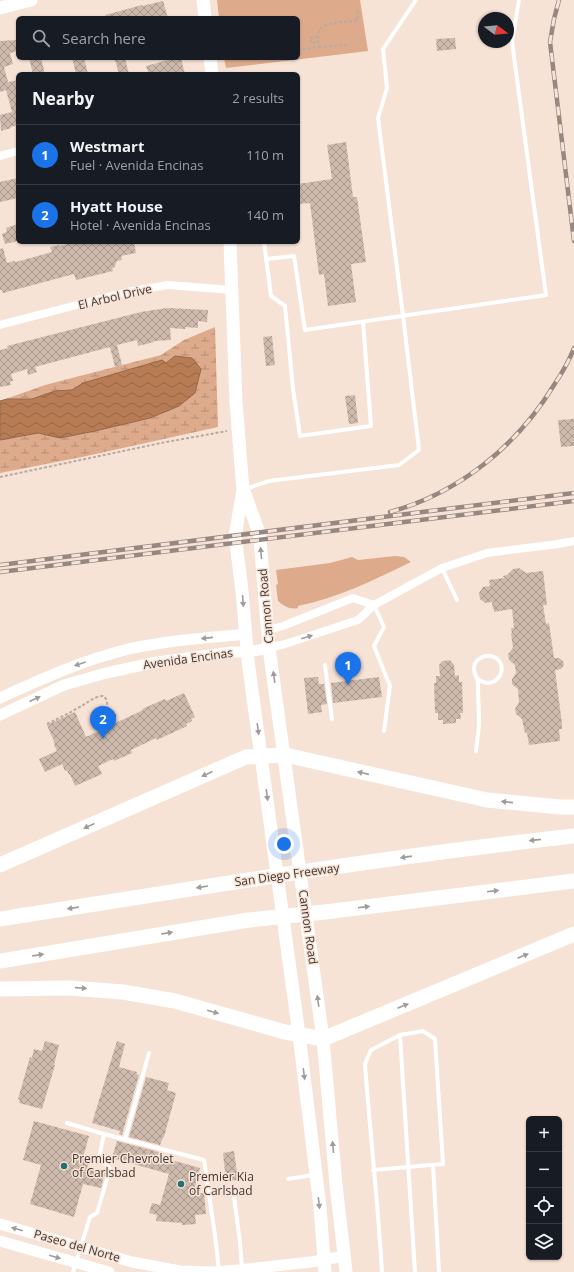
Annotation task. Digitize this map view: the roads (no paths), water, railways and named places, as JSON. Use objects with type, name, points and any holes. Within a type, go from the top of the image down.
[{"type":"highway","points":[[0,865],[243,758],[284,755],[487,800],[574,807]]},
{"type":"highway","name":"San Diego Freeway","points":[[0,919],[322,869],[486,846],[574,836]]},
{"type":"highway","points":[[0,961],[249,920],[574,881]]},
{"type":"highway","points":[[0,989],[70,988],[123,992],[175,1001],[285,1032],[323,1039],[574,934]]},
{"type":"main road","points":[[0,8],[31,0]]},
{"type":"main road","points":[[203,0],[205,16]]},
{"type":"main road","points":[[210,60],[212,72]]},
{"type":"main road","name":"Cannon Road","points":[[230,244],[236,402],[243,490],[235,536],[261,757],[299,1035],[316,1174],[325,1266]]},
{"type":"main road","name":"Cannon Road","points":[[243,490],[259,533],[269,648],[323,1039],[336,1185],[346,1272]]},
{"type":"street","points":[[0,156],[16,152]]},
{"type":"street","name":"El Arbol Drive","points":[[0,325],[127,292],[168,286],[232,290]]},
{"type":"street","name":"Avenida Encinas","points":[[0,715],[64,686],[106,672],[157,662],[232,652],[248,652],[285,644],[358,620],[374,605],[442,568],[487,553],[574,541]]},
{"type":"street","points":[[268,630],[283,626],[353,598],[374,605]]},
{"type":"street","name":"Avenida Encinas","points":[[0,698],[46,677],[109,654],[177,642],[246,634]]},
{"type":"street","name":"Paseo del Norte","points":[[0,1224],[142,1264],[180,1271],[219,1271],[325,1266],[345,1256]]},
{"type":"street","name":"Paseo del Norte","points":[[0,1241],[75,1267],[109,1272]]},
{"type":"lane","points":[[243,490],[269,481],[399,465],[419,450],[378,118],[387,88],[383,49],[416,0]]},
{"type":"lane","points":[[266,259],[294,256],[305,330],[546,295],[512,42],[519,0]]},
{"type":"lane","points":[[264,244],[271,296],[286,306],[293,389],[300,436],[371,426],[363,322]]},
{"type":"lane","points":[[442,568],[457,600]]},
{"type":"lane","points":[[374,605],[384,627],[374,646],[390,686],[384,731]]},
{"type":"lane","points":[[476,752],[479,722],[478,679],[474,671],[474,666],[479,659],[487,656],[496,658],[502,670],[501,675],[495,682],[486,683],[481,682],[478,679]]},
{"type":"lane","points":[[325,665],[332,719]]},
{"type":"lane","points":[[374,1170],[443,1164],[435,1039],[423,1031],[400,1035],[371,1050],[365,1064],[374,1170],[379,1218],[382,1272]]},
{"type":"lane","points":[[400,1035],[415,1272]]},
{"type":"lane","points":[[125,1139],[149,1053]]},
{"type":"lane","points":[[66,1123],[204,1160],[219,1271]]},
{"type":"lane","points":[[75,1267],[90,1216],[97,1213],[110,1170],[99,1158],[104,1134]]},
{"type":"lane","points":[[433,1165],[439,1272]]},
{"type":"lane","points":[[288,1179],[316,1174]]},
{"type":"lane","points":[[233,1190],[242,1269]]},
{"type":"water","points":[[175,356],[192,358],[201,369],[195,393],[179,406],[150,418],[60,438],[38,433],[0,440],[0,401],[7,399],[32,399],[55,391],[72,390],[83,383],[162,360],[166,363]]},
{"type":"water","points":[[105,711],[107,714],[113,711],[116,716],[100,724],[95,713],[98,712],[99,714]]},
{"type":"railway","points":[[559,0],[550,42],[574,241]]},
{"type":"railway","points":[[390,512],[415,504],[440,493],[462,480],[504,447],[539,407],[563,371],[574,348]]},
{"type":"railway","points":[[0,565],[574,493]]},
{"type":"railway","points":[[0,572],[574,501]]},
{"type":"place","name":"Westmart","points":[[348,685]]},
{"type":"place","name":"Hyatt House","points":[[103,739]]},
{"type":"place","name":"Premier Chevrolet of Carlsbad","points":[[64,1166]]},
{"type":"place","name":"Premier Kia of Carlsbad","points":[[181,1184]]}]
